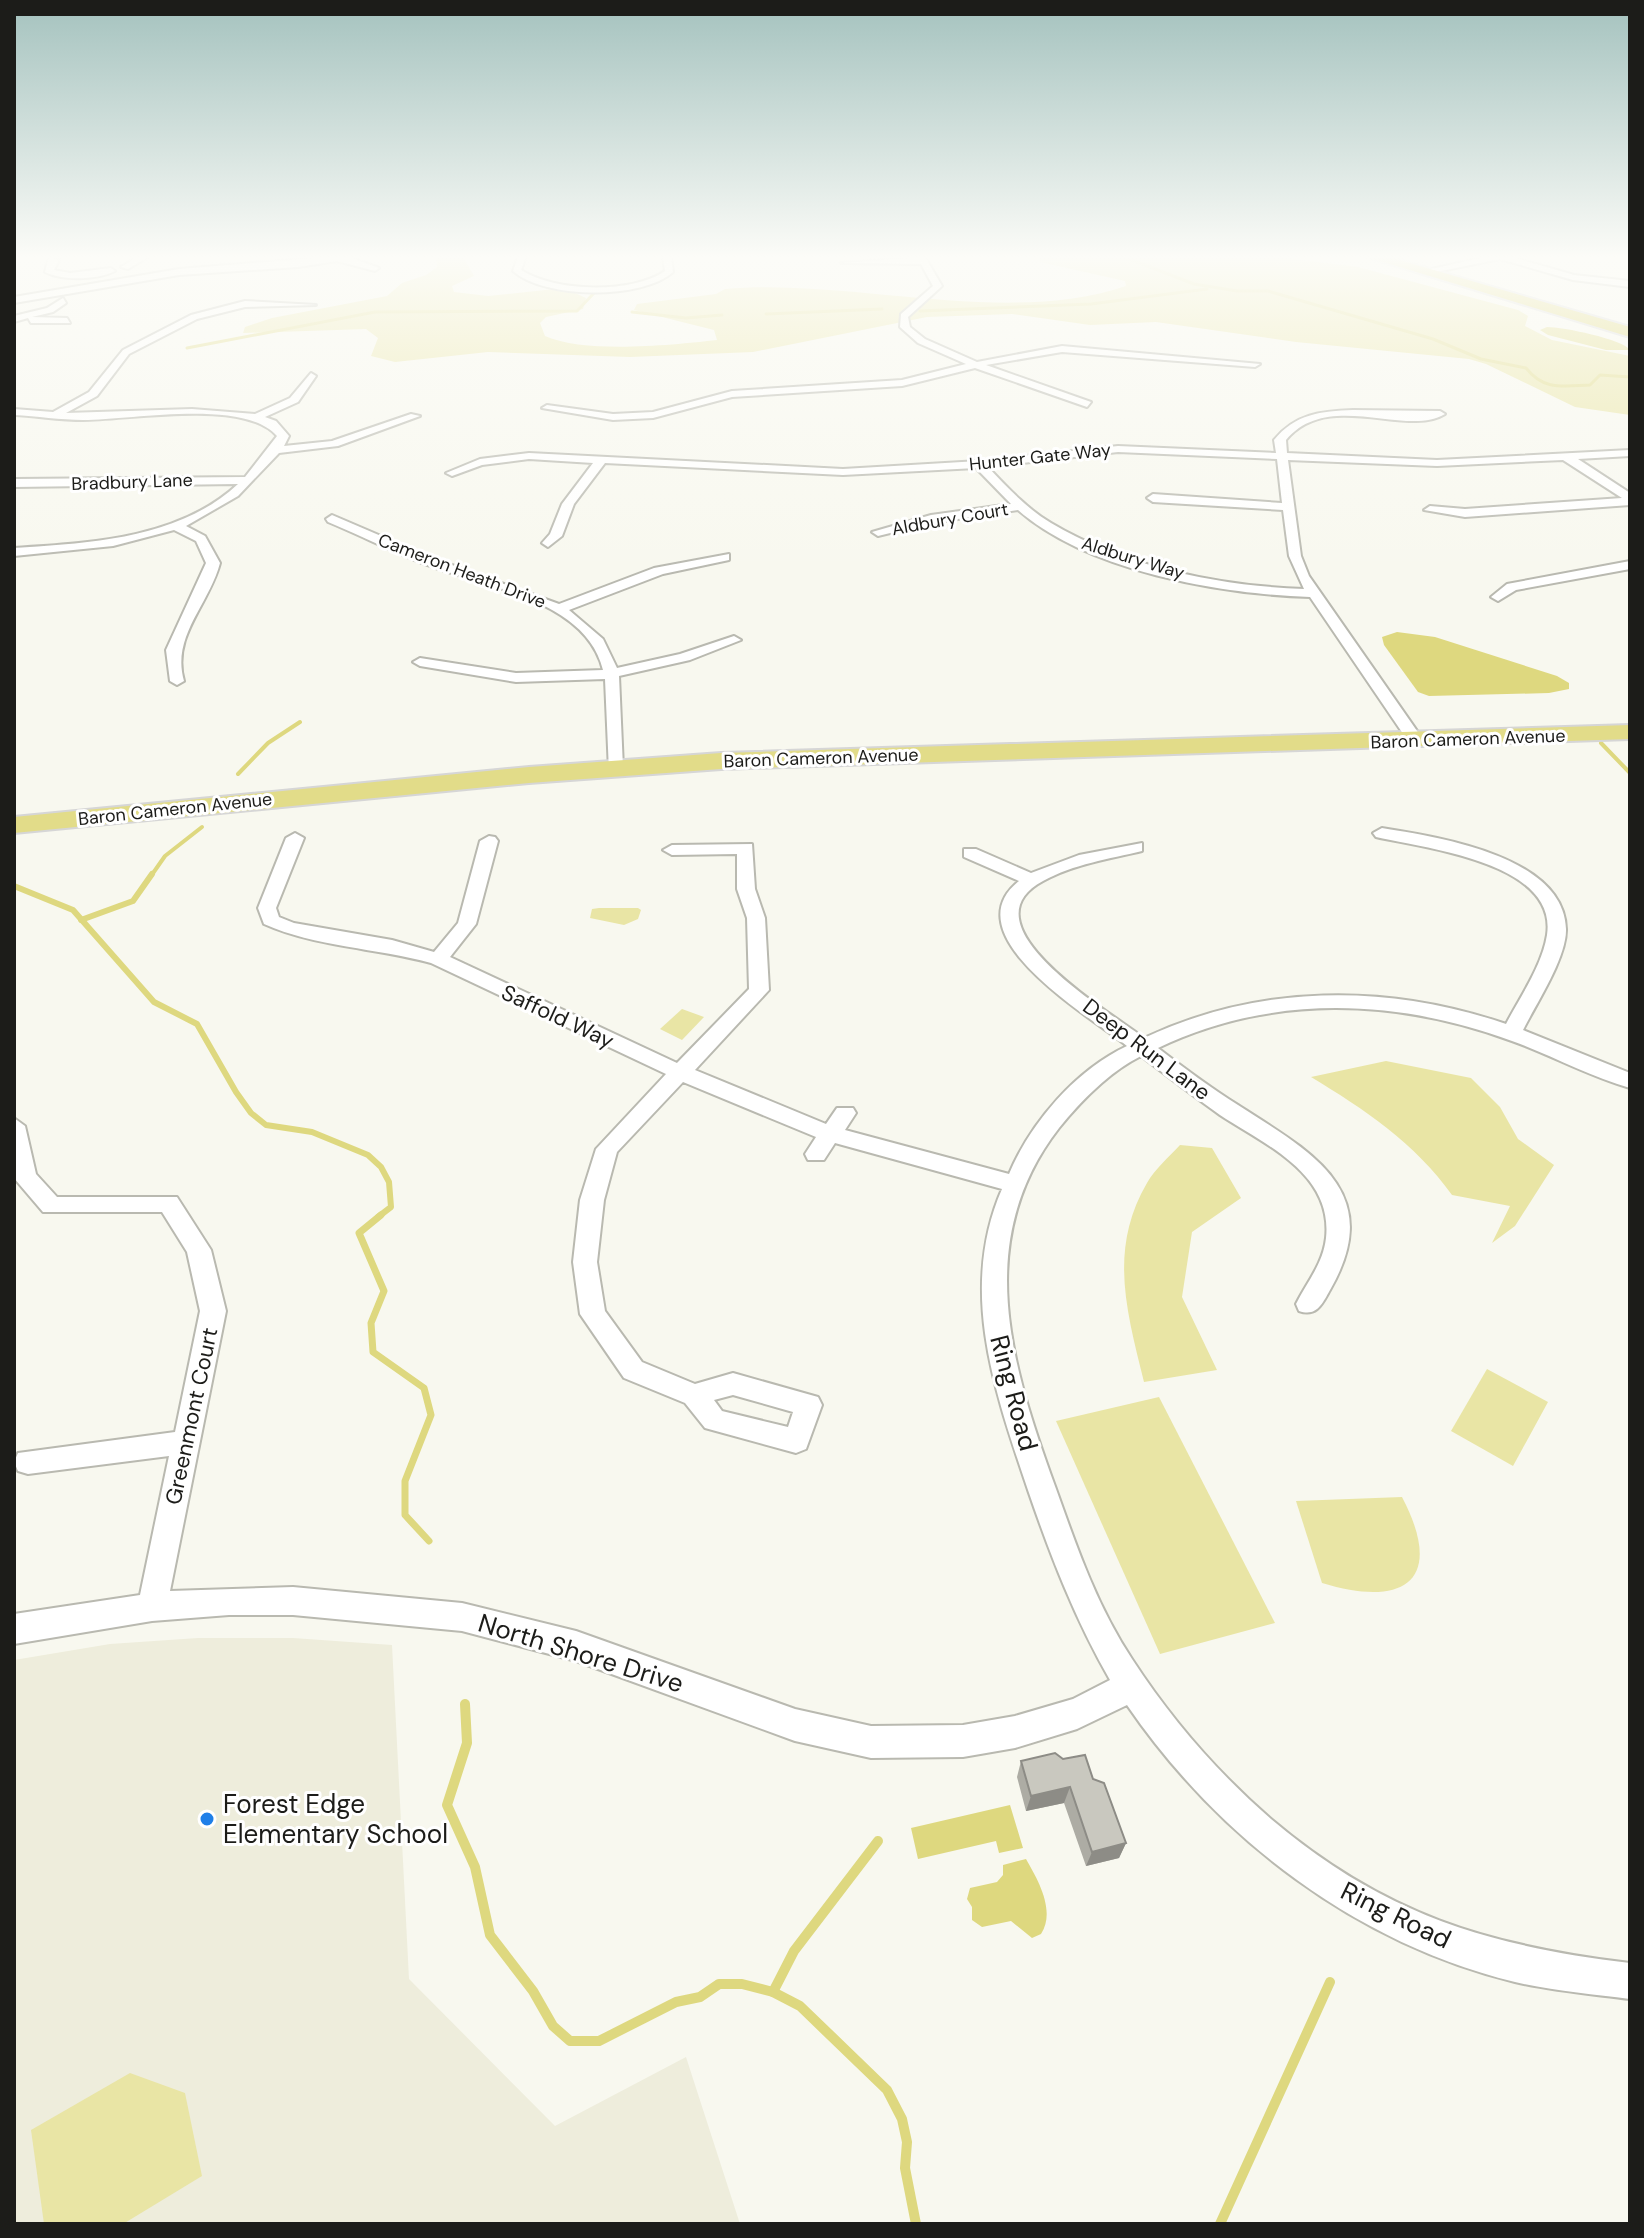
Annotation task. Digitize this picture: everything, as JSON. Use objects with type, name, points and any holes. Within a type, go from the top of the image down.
[{"type":"main road","name":"Baron Cameron Avenue","points":[[1411,734],[1630,719]]},
{"type":"main road","name":"Baron Cameron Avenue","points":[[14,825],[794,742],[1630,732]]},
{"type":"main road","name":"Baron Cameron Avenue","points":[[14,808],[614,760]]},
{"type":"street","points":[[55,415],[93,394],[119,361]]},
{"type":"street","points":[[971,361],[1087,404]]},
{"type":"street","points":[[547,408],[613,417],[653,415],[732,394],[885,386],[994,361]]},
{"type":"street","points":[[1224,361],[1255,364]]},
{"type":"street","points":[[257,417],[294,400],[311,376]]},
{"type":"street","points":[[14,412],[97,417],[210,412],[257,417],[282,431],[276,450],[250,480],[218,507],[176,526],[97,545],[14,552]]},
{"type":"street","points":[[1411,734],[1313,593],[1297,564],[1280,440],[1284,432],[1313,418],[1349,414],[1440,414]]},
{"type":"street","points":[[276,450],[334,444],[415,416]]},
{"type":"street","name":"Hunter Gate Way","points":[[452,473],[480,462],[505,458],[602,459],[799,472],[979,464],[1118,449],[1437,463],[1630,453]]},
{"type":"street","points":[[1565,456],[1630,499]]},
{"type":"street","points":[[548,543],[556,536],[568,504],[602,459]]},
{"type":"street","name":"Aldbury Way","points":[[979,464],[1021,506],[1067,537],[1122,557],[1237,587],[1313,593]]},
{"type":"street","name":"Bradbury Lane","points":[[14,483],[250,480]]},
{"type":"street","points":[[1153,498],[1288,507]]},
{"type":"street","points":[[1430,510],[1465,513],[1630,499]]},
{"type":"street","name":"Aldbury Court","points":[[878,532],[931,519],[1021,506]]},
{"type":"street","name":"Cameron Heath Drive","points":[[332,519],[435,563],[480,575],[560,609],[602,650],[610,671],[614,760]]},
{"type":"street","points":[[176,526],[201,539],[213,563],[208,582],[178,634],[171,655],[177,681]]},
{"type":"street","points":[[560,609],[659,571],[724,557]]},
{"type":"street","points":[[1498,597],[1512,587],[1630,565]]},
{"type":"street","points":[[420,662],[529,678],[665,664],[734,640]]},
{"type":"street","points":[[1382,833],[1460,848],[1498,862],[1531,883],[1552,908],[1557,933],[1512,1032]]},
{"type":"street","name":"Saffold Way","points":[[295,838],[267,908],[271,920],[289,928],[392,946],[438,959],[679,1072],[827,1133],[1012,1183]]},
{"type":"street","points":[[438,959],[467,924],[489,841]]},
{"type":"street","points":[[970,853],[1029,879],[1055,866],[1136,847]]},
{"type":"street","points":[[672,850],[746,848],[746,889],[756,918],[759,990],[607,1149],[592,1200],[585,1262],[593,1314],[617,1351],[633,1370],[694,1395]]},
{"type":"street","name":"Deep Run Lane","points":[[1029,879],[1018,889],[1008,912],[1012,937],[1020,950],[1227,1109],[1283,1143],[1317,1174],[1329,1194],[1339,1234],[1336,1253],[1324,1280],[1308,1304]]},
{"type":"street","name":"Ring Road","points":[[1630,1081],[1512,1032],[1401,1005],[1294,1000],[1200,1019],[1141,1045],[1099,1072],[1040,1134],[1012,1183],[995,1254],[993,1292],[1004,1377],[1064,1554],[1087,1608],[1132,1686],[1176,1745],[1227,1800],[1316,1874],[1369,1906],[1426,1934],[1479,1954],[1557,1972],[1630,1981]]},
{"type":"street","points":[[816,1154],[827,1133],[845,1113]]},
{"type":"street","name":"Greenmont Court","points":[[14,1126],[25,1177],[51,1206],[169,1203],[199,1250],[213,1311],[152,1607]]},
{"type":"street","points":[[28,1462],[186,1442]]},
{"type":"street","name":"North Shore Drive","points":[[14,1629],[152,1607],[293,1601],[462,1617],[576,1646],[795,1725],[871,1742],[963,1741],[1015,1732],[1077,1713],[1132,1686]]},
{"type":"shaded area","points":[[1477,361],[1630,361],[1630,415],[1575,407]]},
{"type":"shaded area","points":[[1397,632],[1435,637],[1557,676],[1569,683],[1569,689],[1549,693],[1429,696],[1418,692],[1384,645],[1382,637]]},
{"type":"shaded area","points":[[592,909],[641,910],[638,919],[624,925],[590,918]]},
{"type":"shaded area","points":[[682,1009],[704,1017],[682,1040],[660,1029]]},
{"type":"shaded area","points":[[1386,1061],[1471,1078],[1500,1107],[1518,1139],[1554,1165],[1515,1226],[1492,1243],[1510,1206],[1452,1195],[1422,1159],[1388,1128],[1311,1077]]},
{"type":"shaded area","points":[[1180,1145],[1212,1148],[1241,1198],[1192,1232],[1182,1297],[1217,1370],[1144,1382],[1127,1306],[1124,1257],[1135,1208],[1147,1183]]},
{"type":"shaded area","points":[[1487,1369],[1548,1402],[1513,1466],[1451,1431]]},
{"type":"shaded area","points":[[1159,1397],[1275,1623],[1160,1654],[1056,1421]]},
{"type":"shaded area","points":[[1402,1497],[1415,1526],[1420,1549],[1418,1568],[1409,1581],[1395,1589],[1375,1592],[1322,1583],[1296,1501]]},
{"type":"shaded area","name":"Forest Edge Elementary School","points":[[198,1638],[293,1638],[392,1645],[409,1979],[555,2126],[686,2057],[740,2224],[14,2224],[14,1660],[110,1644]]},
{"type":"shaded area","points":[[1010,1805],[1023,1848],[999,1853],[996,1841],[918,1859],[911,1828]]},
{"type":"shaded area","points":[[1026,1859],[1046,1906],[1047,1916],[1041,1934],[1032,1938],[1011,1921],[982,1927],[972,1920],[972,1907],[967,1899],[970,1888],[997,1882],[1003,1875],[1003,1865]]},
{"type":"shaded area","points":[[130,2073],[185,2093],[202,2176],[123,2224],[44,2224],[31,2130]]},
{"type":"building","points":[[1055,1753],[1063,1759],[1085,1755],[1093,1779],[1104,1783],[1126,1843],[1092,1852],[1070,1787],[1031,1796],[1021,1761]]},
{"type":"waterway","points":[[1493,361],[1526,368],[1547,384],[1563,386],[1590,385],[1600,375],[1630,377]]},
{"type":"waterway","points":[[238,774],[268,743],[300,722]]},
{"type":"waterway","points":[[1601,743],[1630,773]]},
{"type":"waterway","points":[[151,876],[165,856],[202,827]]},
{"type":"waterway","points":[[82,920],[133,901],[152,874]]},
{"type":"waterway","points":[[14,886],[73,910],[82,920]]},
{"type":"waterway","points":[[82,920],[154,1002],[197,1024],[251,1113],[266,1125],[312,1132],[368,1155],[381,1167],[389,1182],[391,1207],[378,1217]]},
{"type":"waterway","points":[[381,1215],[359,1233],[384,1291],[371,1323],[373,1352],[424,1388],[431,1415],[405,1481],[405,1515],[429,1541]]},
{"type":"waterway","points":[[465,1704],[467,1743],[447,1805],[475,1867],[490,1935],[533,1991],[553,2026],[570,2041],[599,2041],[676,2002],[700,1997],[719,1984],[742,1984],[773,1992]]},
{"type":"waterway","points":[[773,1992],[794,1951],[878,1841]]},
{"type":"waterway","points":[[1220,2224],[1330,1982]]},
{"type":"waterway","points":[[773,1992],[800,2006],[887,2090],[902,2119],[907,2142],[905,2168],[916,2224]]},
{"type":"place","name":"Forest Edge Elementary School","points":[[207,1819]]}]
